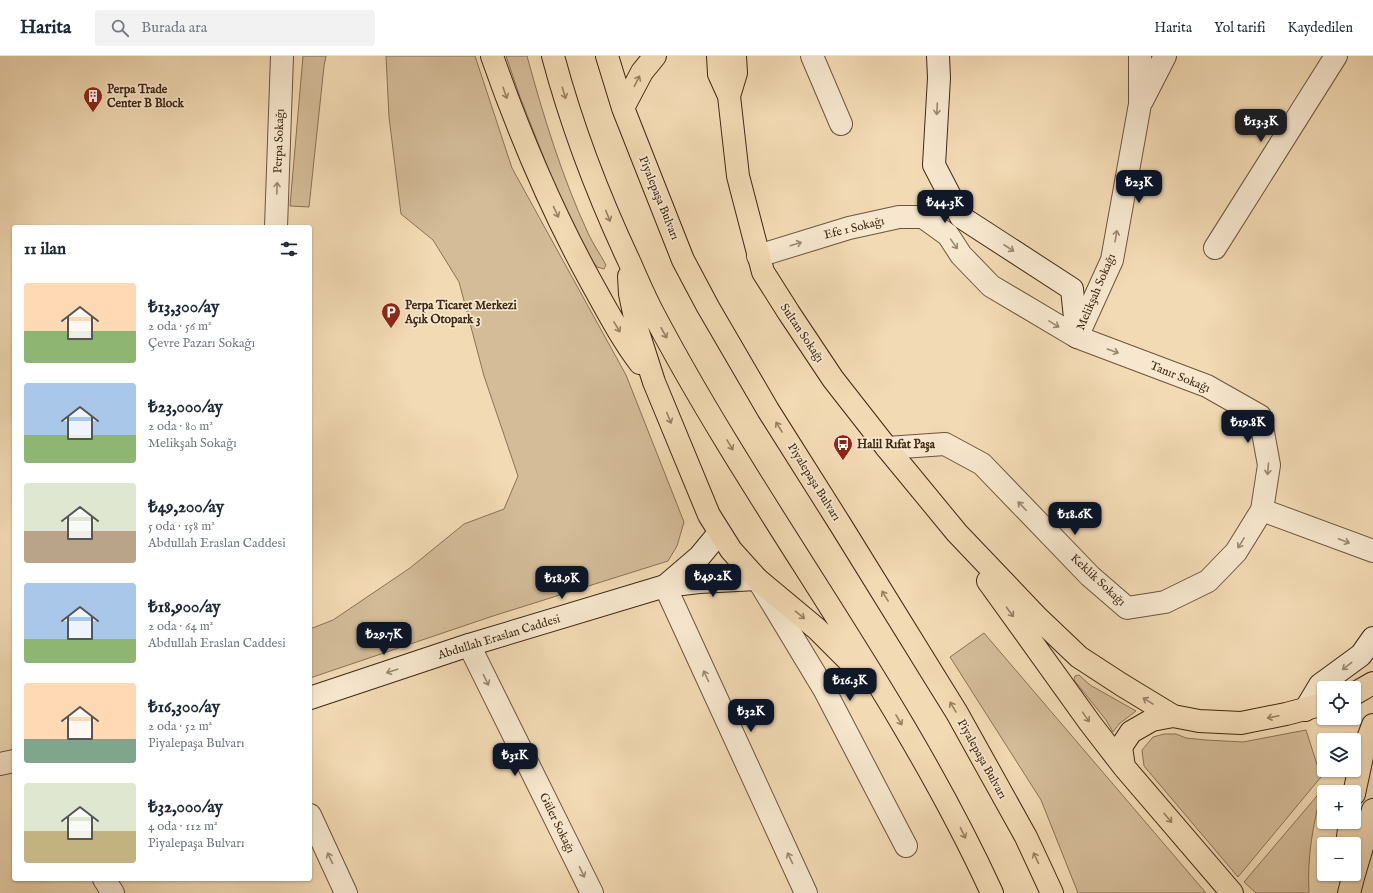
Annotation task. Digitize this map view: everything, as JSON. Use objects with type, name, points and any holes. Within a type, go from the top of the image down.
[{"type":"main road","points":[[492,56],[510,109],[572,246],[604,305],[633,353],[654,382]]},
{"type":"main road","points":[[553,56],[571,117],[588,165],[609,218],[652,311],[681,364],[738,459],[872,674],[923,760],[958,822],[992,893]]},
{"type":"main road","name":"Piyalepaşa Bulvarı","points":[[607,56],[623,108],[684,260],[708,307],[768,410],[957,713],[1026,837],[1052,893]]},
{"type":"main road","points":[[623,108],[642,72],[655,56]]},
{"type":"main road","name":"Sultan Sokağı","points":[[704,56],[719,65],[729,96],[738,176],[763,272],[833,379],[887,448],[957,533]]},
{"type":"main road","name":"Sultan Sokağı","points":[[729,96],[736,73],[735,56]]},
{"type":"main road","points":[[628,260],[630,294],[638,332],[654,382],[708,515],[731,550],[757,579],[818,630],[847,659],[872,674]]},
{"type":"main road","points":[[957,533],[1038,618],[1079,657],[1173,716],[1199,721],[1240,723],[1315,707]]},
{"type":"main road","points":[[957,533],[999,598],[1090,723],[1124,766],[1232,893]]},
{"type":"main road","points":[[1361,690],[1373,683]]},
{"type":"main road","points":[[1124,766],[1121,747],[1132,732],[1152,720],[1173,716]]},
{"type":"main road","points":[[1356,785],[1363,752],[1373,725]]},
{"type":"main road","points":[[1361,850],[1373,810]]},
{"type":"main road","points":[[1347,881],[1348,893]]},
{"type":"main road","points":[[1348,893],[1352,881]]},
{"type":"street","name":"Perpa Sokağı","points":[[276,225],[282,56]]},
{"type":"street","points":[[812,56],[841,124]]},
{"type":"street","points":[[927,56],[938,78]]},
{"type":"street","points":[[938,56],[934,165],[961,217],[1072,289],[1077,337]]},
{"type":"street","name":"Melikşah Sokağı","points":[[1077,337],[1112,260],[1140,104],[1140,56]]},
{"type":"street","points":[[1140,104],[1166,56]]},
{"type":"street","points":[[1215,248],[1336,56]]},
{"type":"street","name":"Efe 1 Sokağı","points":[[758,256],[849,228],[899,217],[923,217],[948,235],[961,255],[991,286],[1077,337]]},
{"type":"street","name":"Tanır Sokağı","points":[[1077,337],[1207,386],[1260,416],[1269,465],[1262,510]]},
{"type":"street","name":"Keklik Sokağı","points":[[887,448],[945,444],[982,464],[1090,576],[1127,608],[1166,602],[1208,581],[1236,552],[1262,510]]},
{"type":"street","points":[[1262,510],[1373,551]]},
{"type":"street","name":"Abdullah Eraslan Caddesi","points":[[666,586],[700,556],[719,533]]},
{"type":"street","points":[[757,579],[824,689],[906,846]]},
{"type":"street","name":"Abdullah Eraslan Caddesi","points":[[312,697],[469,645],[666,586],[699,582],[757,579]]},
{"type":"street","points":[[666,586],[806,893]]},
{"type":"street","points":[[1315,707],[1320,685],[1361,655],[1373,638]]},
{"type":"street","name":"Güler Sokağı","points":[[469,645],[592,893]]},
{"type":"street","points":[[0,764],[12,761]]},
{"type":"street","points":[[312,820],[346,893]]},
{"type":"street","points":[[105,881],[113,893]]},
{"type":"shaded area","points":[[303,56],[326,56],[309,207],[290,206]]},
{"type":"shaded area","points":[[386,56],[475,56],[512,168],[626,375],[684,522],[677,546],[668,561],[493,616],[312,677],[312,628],[333,620],[410,568],[464,524],[504,509],[518,476],[484,376],[459,282],[433,240],[401,214],[389,117]]},
{"type":"shaded area","points":[[506,56],[527,56],[546,123],[561,168],[588,233],[606,265],[604,269],[597,267],[586,252],[555,186],[520,97]]},
{"type":"shaded area","points":[[984,633],[1206,893],[1078,893],[1041,800],[950,657]]},
{"type":"shaded area","points":[[1079,675],[1090,685],[1136,711],[1119,724],[1113,732],[1106,720],[1074,680],[1075,676]]},
{"type":"shaded area","points":[[1306,730],[1317,764],[1317,777],[1321,777],[1238,877],[1144,766],[1142,750],[1153,737],[1164,734],[1176,734],[1186,738],[1243,742]]},
{"type":"shaded area","points":[[1317,796],[1317,811],[1311,841],[1309,893],[1256,893],[1244,882]]},
{"type":"place","name":"Perpa Trade Center B Block","points":[[93,113]]},
{"type":"place","name":"Perpa Ticaret Merkezi Açık Otopark 3","points":[[391,329]]},
{"type":"place","name":"Halil Rıfat Paşa","points":[[843,461]]}]
